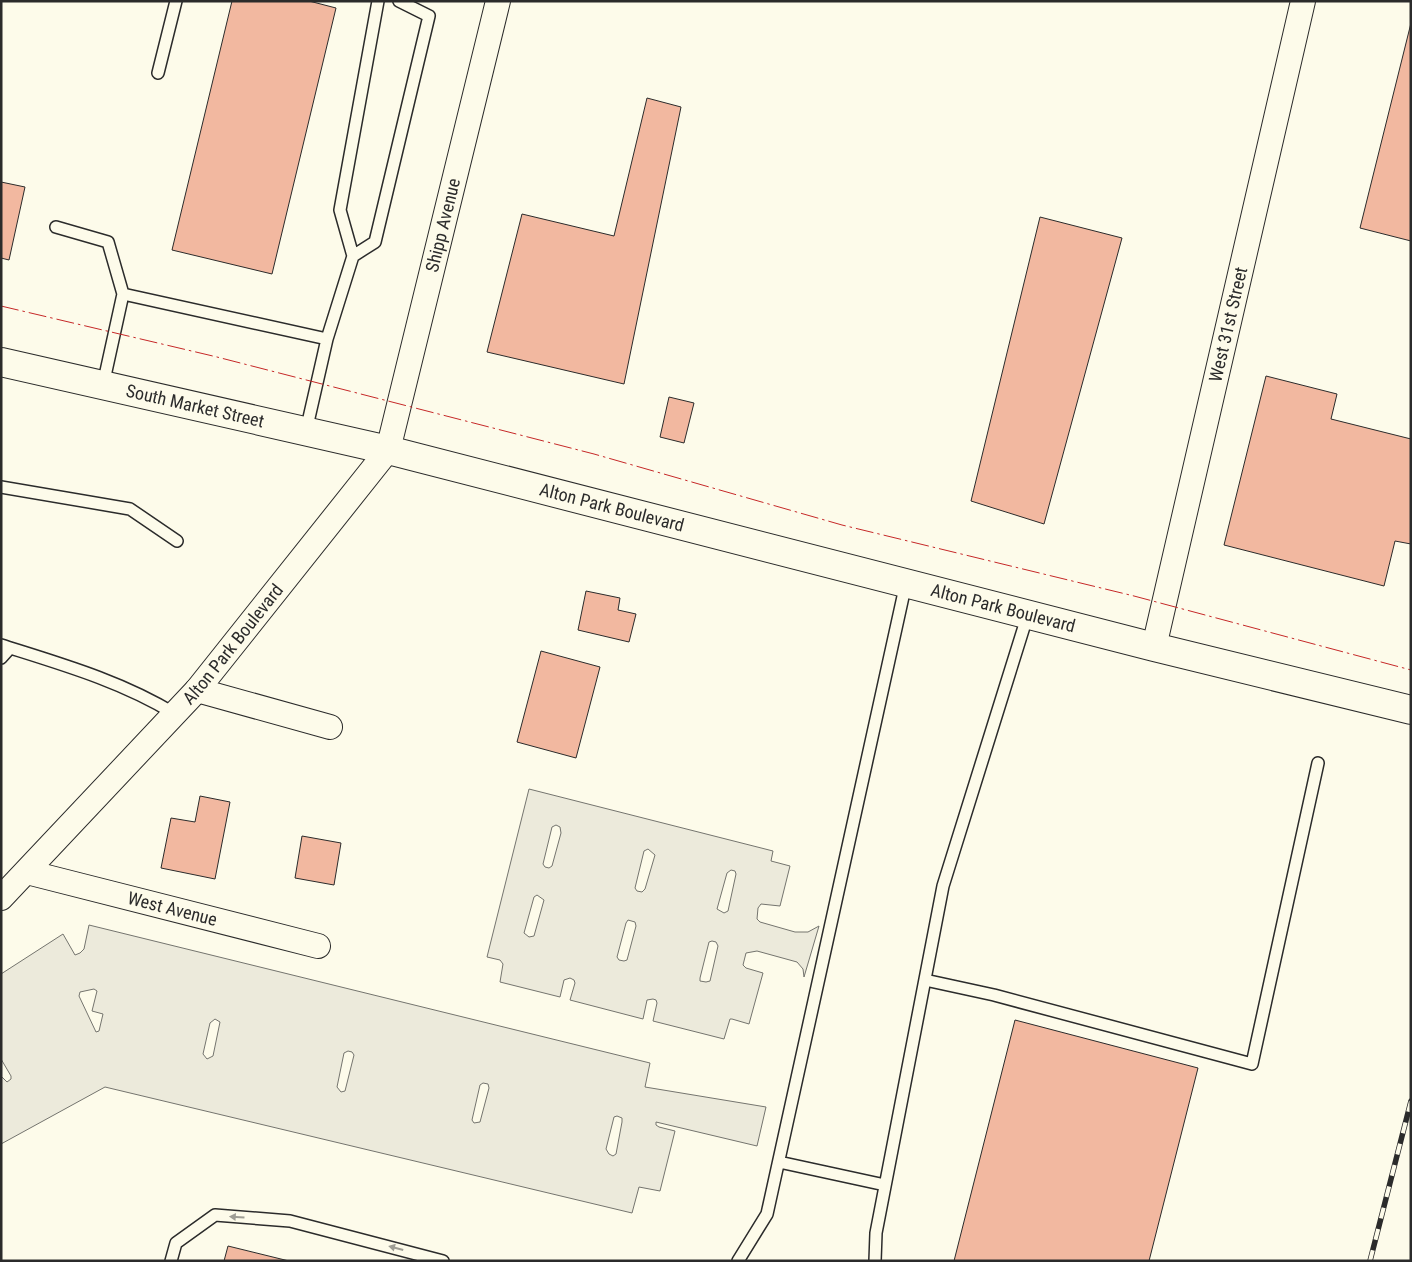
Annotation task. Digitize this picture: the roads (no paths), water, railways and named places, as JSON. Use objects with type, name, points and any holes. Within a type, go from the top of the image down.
[{"type":"main road","name":"South Market Street","points":[[1,362],[388,450]]},
{"type":"main road","name":"Alton Park Boulevard","points":[[388,450],[1154,647],[1411,710]]},
{"type":"street","name":"Shipp Avenue","points":[[388,450],[498,1]]},
{"type":"street","name":"West 31st Street","points":[[1154,647],[1303,1]]},
{"type":"street","name":"Alton Park Boulevard","points":[[1,898],[197,690],[388,450]]},
{"type":"street","points":[[197,690],[330,727]]},
{"type":"street","name":"West Avenue","points":[[27,872],[318,946]]},
{"type":"lane","points":[[158,73],[176,1]]},
{"type":"lane","points":[[306,431],[327,339],[354,256],[340,210],[378,1]]},
{"type":"lane","points":[[354,256],[375,242],[429,16],[399,1]]},
{"type":"lane","points":[[56,227],[108,242],[123,294],[103,385]]},
{"type":"lane","points":[[123,294],[327,339]]},
{"type":"lane","points":[[1,486],[130,509],[177,540]]},
{"type":"lane","points":[[738,1261],[767,1214],[906,583]]},
{"type":"lane","points":[[875,1261],[876,1232],[943,886],[1028,614]]},
{"type":"lane","points":[[1,658],[5,646],[93,675],[149,698],[175,714]]},
{"type":"lane","points":[[925,980],[994,995],[1252,1064],[1318,763]]},
{"type":"lane","points":[[779,1162],[885,1185]]},
{"type":"lane","points":[[171,1261],[176,1243],[215,1215],[290,1221],[443,1261]]},
{"type":"railway","points":[[1370,1261],[1411,1101]]}]
